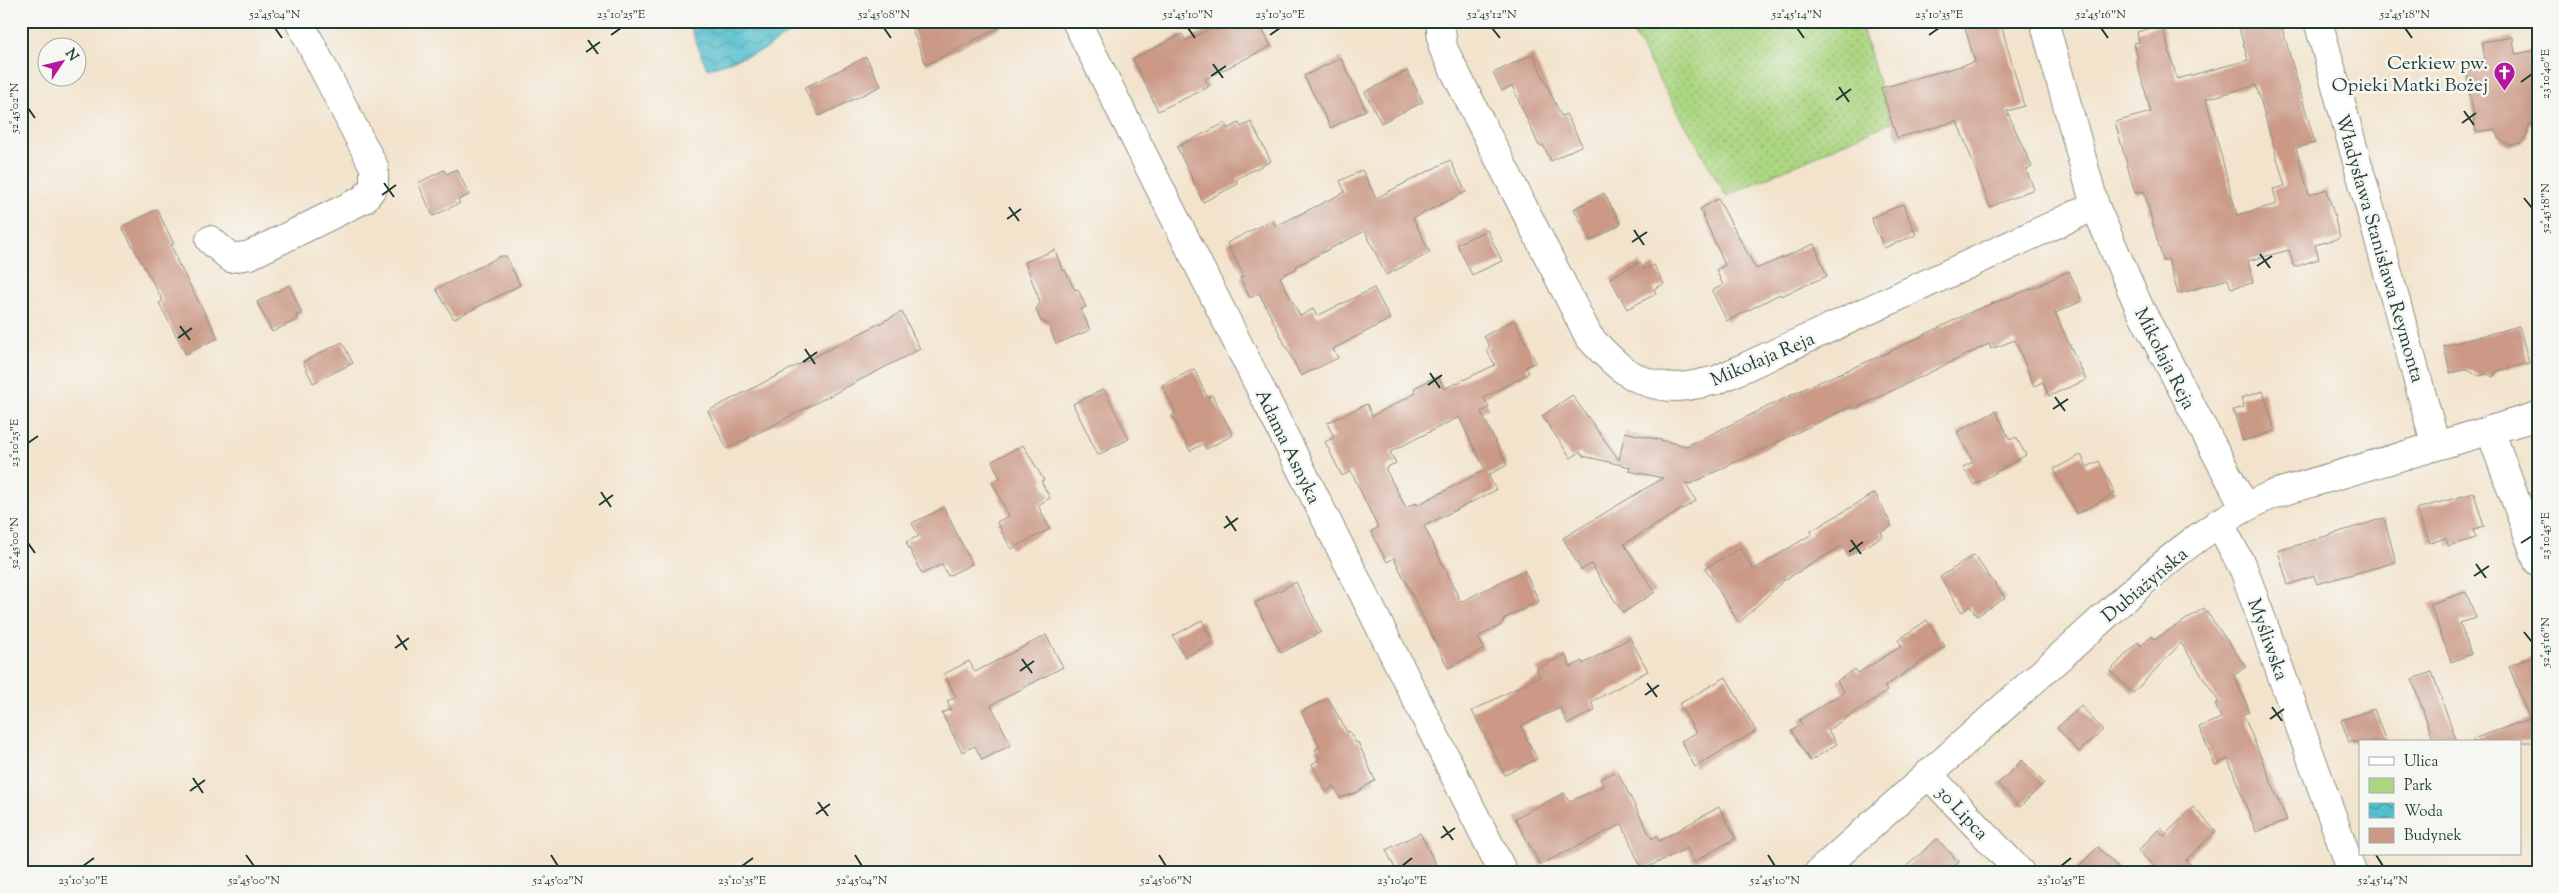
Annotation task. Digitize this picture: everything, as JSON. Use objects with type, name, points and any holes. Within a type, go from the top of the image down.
[{"type":"street","points":[[210,240],[231,258],[250,255],[364,199],[374,186],[374,167],[299,21]]},
{"type":"street","name":"Adama Asnyka","points":[[1076,21],[1502,872]]},
{"type":"street","name":"Mikołaja Reja","points":[[1440,21],[1443,48],[1589,337],[1616,366],[1644,382],[1676,387],[1717,380],[2096,206]]},
{"type":"street","name":"Mikołaja Reja","points":[[2044,21],[2096,206],[2140,309],[2244,506]]},
{"type":"street","name":"Władysława Stanisława Reymonta","points":[[2318,21],[2436,446]]},
{"type":"street","name":"Dubiażyńska","points":[[1818,872],[2159,569],[2219,522],[2244,506],[2274,494],[2538,416]]},
{"type":"street","points":[[2490,430],[2538,562]]},
{"type":"street","name":"Myśliwska","points":[[2219,522],[2244,570],[2352,872]]},
{"type":"street","name":"30 Lipca","points":[[1928,774],[2020,872]]},
{"type":"green space","points":[[1626,21],[1860,21],[1891,122],[1726,196]]},
{"type":"water","points":[[688,21],[809,21],[762,51],[707,69]]},
{"type":"building","points":[[909,21],[1012,21],[926,65]]},
{"type":"building","points":[[1225,21],[1258,21],[1271,46],[1205,79],[1209,86],[1207,88],[1158,111],[1133,59],[1182,34],[1186,41]]},
{"type":"building","points":[[1963,21],[2000,21],[2024,106],[2007,111],[2032,167],[2026,170],[2034,189],[1990,207],[1957,121],[1897,138],[1881,88],[1975,62]]},
{"type":"building","points":[[2237,21],[2280,21],[2315,143],[2296,148],[2309,195],[2327,189],[2340,238],[2315,245],[2319,259],[2294,267],[2289,250],[2248,261],[2253,283],[2231,288],[2228,279],[2178,294],[2168,259],[2163,261],[2144,191],[2135,193],[2115,122],[2151,112],[2136,59],[2138,59],[2134,43],[2139,42],[2137,32],[2162,25],[2177,79],[2248,60]],"holes":[[[2256,85],[2285,186],[2273,189],[2277,204],[2237,215],[2206,99]]]},
{"type":"building","name":"Cerkiew pw. Opieki Matki Bożej","points":[[2513,37],[2515,54],[2538,50],[2538,123],[2529,124],[2527,136],[2521,143],[2510,145],[2500,140],[2495,129],[2476,132],[2465,62],[2485,59],[2482,42]]},
{"type":"building","points":[[1533,54],[1561,116],[1566,114],[1582,145],[1551,161],[1543,145],[1539,146],[1512,86],[1502,91],[1493,73]]},
{"type":"building","points":[[866,57],[881,86],[819,116],[804,88]]},
{"type":"building","points":[[1341,58],[1366,110],[1331,128],[1304,76]]},
{"type":"building","points":[[1407,71],[1423,102],[1381,123],[1365,92]]},
{"type":"building","points":[[1251,122],[1271,161],[1236,179],[1238,184],[1203,202],[1177,147],[1225,123],[1228,129],[1239,123],[1241,127]]},
{"type":"building","points":[[1450,160],[1466,192],[1413,218],[1430,253],[1386,275],[1365,231],[1296,266],[1297,268],[1280,277],[1300,316],[1313,309],[1317,316],[1374,288],[1390,319],[1333,349],[1338,358],[1301,376],[1259,293],[1250,298],[1240,278],[1244,276],[1227,243],[1272,220],[1276,226],[1345,192],[1340,181],[1362,170],[1376,198]]},
{"type":"building","points":[[457,169],[469,195],[458,200],[460,203],[433,216],[418,183],[444,170],[446,174]]},
{"type":"building","points":[[1604,193],[1621,224],[1591,241],[1574,209]]},
{"type":"building","points":[[1718,199],[1756,269],[1814,244],[1827,276],[1781,296],[1780,294],[1727,321],[1712,291],[1723,285],[1716,270],[1725,265],[1700,209]]},
{"type":"building","points":[[1903,204],[1916,235],[1884,248],[1871,218]]},
{"type":"building","points":[[157,209],[174,244],[171,245],[176,259],[218,338],[186,354],[159,303],[163,301],[122,227]]},
{"type":"building","points":[[1487,230],[1502,261],[1472,275],[1457,244]]},
{"type":"building","points":[[1055,250],[1062,270],[1065,270],[1075,290],[1078,289],[1086,307],[1081,309],[1090,330],[1056,344],[1048,324],[1041,321],[1036,310],[1040,302],[1025,262]]},
{"type":"building","points":[[501,256],[506,256],[520,285],[454,319],[436,289]]},
{"type":"building","points":[[1640,262],[1644,270],[1654,265],[1664,284],[1654,289],[1656,294],[1627,309],[1610,278]]},
{"type":"building","points":[[2069,271],[2082,301],[2055,313],[2086,380],[2049,396],[2043,382],[2034,386],[2015,340],[1991,349],[1989,344],[1854,409],[1852,406],[1690,484],[1685,483],[1696,501],[1624,544],[1655,592],[1623,613],[1591,564],[1581,570],[1563,538],[1663,478],[1629,471],[1630,467],[1583,456],[1580,452],[1571,458],[1542,416],[1572,395],[1619,460],[1625,432],[1687,446],[1810,386],[1885,354],[1973,311],[2038,286]]},
{"type":"building","points":[[289,285],[302,313],[296,316],[298,319],[272,332],[257,302]]},
{"type":"building","points":[[902,312],[920,349],[727,449],[708,411]]},
{"type":"building","points":[[1514,320],[1536,362],[1526,367],[1529,373],[1484,398],[1489,408],[1481,412],[1507,465],[1488,475],[1496,490],[1424,526],[1461,602],[1524,570],[1539,601],[1505,618],[1501,625],[1478,637],[1484,649],[1448,668],[1394,558],[1387,562],[1371,531],[1378,528],[1351,471],[1342,476],[1325,442],[1334,437],[1327,423],[1367,404],[1372,416],[1416,393],[1414,388],[1438,376],[1444,389],[1495,365],[1486,349],[1490,347],[1484,336]],"holes":[[[1459,417],[1485,470],[1417,505],[1416,503],[1406,508],[1386,470],[1387,467],[1396,463],[1390,452]]]},
{"type":"building","points":[[2519,326],[2529,363],[2497,371],[2493,377],[2487,374],[2479,376],[2468,369],[2450,373],[2444,346]]},
{"type":"building","points":[[342,342],[353,363],[313,383],[303,362]]},
{"type":"building","points":[[1194,369],[1207,397],[1212,395],[1233,435],[1206,449],[1203,444],[1190,451],[1172,415],[1176,413],[1162,385]]},
{"type":"building","points":[[1104,389],[1129,439],[1098,455],[1073,404]]},
{"type":"building","points":[[2263,391],[2275,431],[2243,441],[2233,410],[2244,407],[2241,398]]},
{"type":"building","points":[[1996,411],[2010,440],[2016,437],[2026,455],[1974,485],[1963,467],[1973,462],[1957,432]]},
{"type":"building","points":[[1023,445],[1044,480],[1041,481],[1050,498],[1038,505],[1050,529],[1011,549],[997,522],[1009,516],[992,482],[1000,478],[992,461]]},
{"type":"building","points":[[2081,455],[2087,467],[2099,461],[2115,493],[2077,514],[2054,469]]},
{"type":"building","points":[[1875,493],[1892,526],[1881,532],[1883,536],[1848,556],[1842,546],[1783,581],[1739,623],[1705,568],[1741,548],[1753,570],[1812,534],[1811,531]]},
{"type":"building","points":[[2474,493],[2484,527],[2473,530],[2476,538],[2448,546],[2446,538],[2430,543],[2416,509]]},
{"type":"building","points":[[944,508],[972,564],[948,576],[942,564],[922,574],[906,542],[919,536],[912,523]]},
{"type":"building","points":[[2384,518],[2396,562],[2317,584],[2314,576],[2288,585],[2278,551]]},
{"type":"building","points":[[1974,555],[2005,598],[1977,616],[1970,606],[1962,612],[1940,577]]},
{"type":"building","points":[[1296,582],[1321,632],[1281,653],[1255,603]]},
{"type":"building","points":[[2466,592],[2476,618],[2460,623],[2471,654],[2451,662],[2430,604]]},
{"type":"building","points":[[2204,608],[2246,667],[2234,675],[2248,707],[2249,712],[2243,714],[2287,820],[2256,832],[2228,759],[2215,765],[2199,727],[2221,718],[2215,704],[2219,702],[2181,643],[2133,693],[2110,671],[2138,642],[2141,646],[2151,636],[2155,639]]},
{"type":"building","points":[[1202,620],[1213,642],[1185,657],[1173,636]]},
{"type":"building","points":[[1927,620],[1945,646],[1884,687],[1887,691],[1828,730],[1837,744],[1810,761],[1791,731],[1802,724],[1799,720],[1844,692],[1837,681],[1855,669],[1858,673],[1902,646],[1898,640]]},
{"type":"building","points":[[1046,635],[1063,667],[991,705],[1011,745],[982,760],[975,746],[962,752],[942,713],[951,709],[947,701],[956,697],[944,674],[969,661],[975,672]]},
{"type":"building","points":[[1630,638],[1648,671],[1591,702],[1595,710],[1568,724],[1560,708],[1521,726],[1537,759],[1505,775],[1472,711],[1540,676],[1536,669],[1565,655],[1571,667],[1582,661],[1583,664]]},
{"type":"building","points":[[2538,654],[2538,742],[2522,742],[2522,740],[2473,740],[2529,719],[2509,666]]},
{"type":"building","points":[[2432,672],[2456,740],[2433,740],[2412,679]]},
{"type":"building","points":[[1726,677],[1756,731],[1695,767],[1681,741],[1696,733],[1679,704]]},
{"type":"building","points":[[1328,698],[1347,732],[1349,731],[1356,743],[1358,742],[1375,780],[1358,792],[1340,798],[1334,786],[1326,792],[1312,764],[1320,759],[1315,749],[1320,747],[1301,712]]},
{"type":"building","points":[[2081,706],[2103,730],[2079,752],[2057,728]]},
{"type":"building","points":[[2374,709],[2385,740],[2349,742],[2341,720]]},
{"type":"building","points":[[2022,760],[2044,783],[2020,807],[1998,784]]},
{"type":"building","points":[[1617,771],[1652,839],[1657,836],[1659,841],[1719,807],[1736,838],[1694,862],[1687,848],[1642,870],[1622,824],[1540,865],[1515,818],[1564,793],[1569,802],[1603,786],[1600,779]]},
{"type":"building","points":[[2193,807],[2216,831],[2186,860],[2198,872],[2160,872],[2138,851],[2158,830],[2164,836]]},
{"type":"building","points":[[1420,833],[1440,872],[1397,872],[1386,850]]},
{"type":"building","points":[[1937,839],[1959,862],[1949,872],[1900,872]]},
{"type":"building","points":[[2098,847],[2122,872],[2073,872]]},
{"type":"place","name":"Cerkiew pw. Opieki Matki Bożej","points":[[2504,92]]}]
